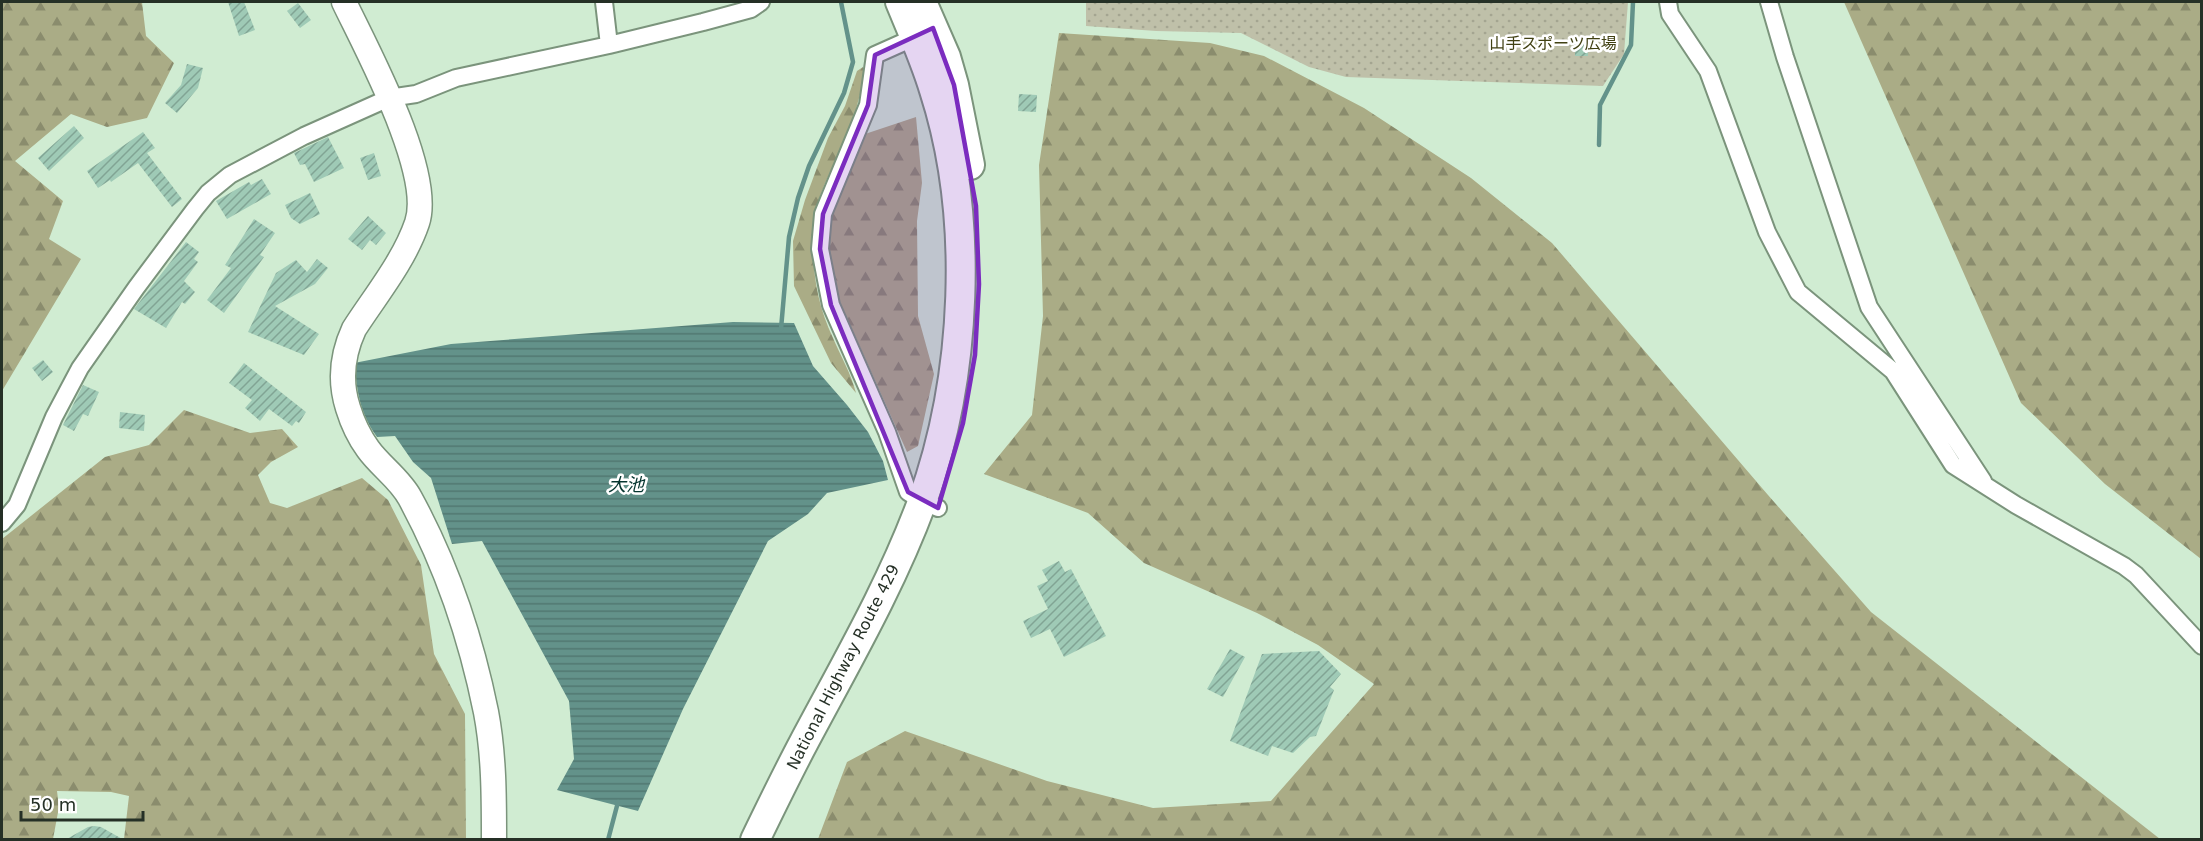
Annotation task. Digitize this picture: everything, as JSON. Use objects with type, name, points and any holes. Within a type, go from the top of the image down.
[{"type":"highway","name":"National Highway Route 429","points":[[755,840],[802,745],[955,457],[970,392],[978,321],[979,284],[976,206],[964,126],[946,57],[900,2]]},
{"type":"highway","name":"National Highway Route 429","points":[[922,2],[924,32]]},
{"type":"highway","name":"National Highway Route 429","points":[[774,840],[896,608],[927,541],[930,505]]},
{"type":"main road","points":[[344,2],[389,98],[418,178],[420,200],[418,220],[408,244],[354,328],[348,342],[343,363],[342,386],[349,411],[368,449],[408,495],[438,554],[454,596],[467,636],[486,713],[494,787],[494,840]]},
{"type":"street","points":[[604,2],[609,45]]},
{"type":"street","points":[[2,523],[17,505],[54,417],[80,369],[136,288],[208,193],[230,175],[304,136],[389,98],[416,94],[456,78],[609,45],[752,9],[761,2]]},
{"type":"street","points":[[1668,2],[1670,14],[1708,71],[1767,232],[1798,292],[1893,371],[1953,465],[2016,506],[2124,566],[2136,575],[2202,646]]},
{"type":"street","points":[[1768,2],[1869,307],[1987,486]]},
{"type":"street","points":[[924,32],[875,55],[868,105],[823,214],[820,249],[831,306],[887,432],[908,492],[930,505]]},
{"type":"highlighted area","points":[[933,28],[954,85],[976,206],[979,284],[975,355],[963,423],[938,508],[908,492],[831,305],[820,249],[823,214],[868,105],[875,55]]},
{"type":"green space","points":[[2,2],[142,2],[146,36],[174,63],[147,118],[107,127],[71,114],[15,161],[63,201],[49,239],[81,259],[2,391]]},
{"type":"green space","name":"山手スポーツ広場","points":[[1086,2],[1628,2],[1624,54],[1603,86],[1346,77],[1309,67],[1241,33],[1156,31],[1086,26]]},
{"type":"green space","points":[[1844,2],[2201,2],[2201,559],[2105,484],[2021,403]]},
{"type":"green space","points":[[1059,33],[1210,43],[1264,56],[1364,108],[1471,178],[1552,243],[1871,612],[2160,839],[818,839],[847,762],[905,731],[1047,781],[1153,808],[1271,801],[1374,684],[1318,645],[1257,613],[1144,563],[1088,513],[984,474],[1032,415],[1043,316],[1039,165]]},
{"type":"green space","points":[[863,67],[863,83],[853,121],[817,206],[813,249],[815,280],[822,309],[856,393],[831,363],[794,286],[793,241],[805,200],[828,138],[845,106],[857,71]]},
{"type":"green space","points":[[916,117],[922,183],[917,221],[918,316],[934,374],[918,446],[907,452],[834,289],[828,252],[831,216],[865,134]]},
{"type":"green space","points":[[184,410],[250,433],[282,429],[298,447],[271,462],[258,475],[270,503],[287,508],[362,478],[388,500],[421,565],[434,654],[465,714],[466,839],[124,839],[129,796],[111,792],[57,791],[59,807],[53,839],[2,839],[2,539],[105,457],[149,445]]},
{"type":"water","name":"大池","points":[[733,322],[794,323],[813,366],[868,432],[883,461],[888,480],[827,493],[808,514],[768,541],[683,709],[638,811],[557,790],[574,759],[569,701],[482,541],[452,544],[431,478],[413,462],[395,436],[377,437],[371,428],[360,402],[354,363],[451,344]]},
{"type":"building","points":[[228,2],[244,2],[255,30],[239,36]]},
{"type":"building","points":[[298,3],[311,20],[300,28],[287,11]]},
{"type":"building","points":[[1575,38],[1588,39],[1588,56],[1575,56]]},
{"type":"building","points":[[187,64],[203,68],[198,88],[177,113],[165,103],[181,85]]},
{"type":"building","points":[[1019,94],[1037,95],[1036,112],[1018,111]]},
{"type":"building","points":[[74,126],[84,138],[49,171],[38,158]]},
{"type":"building","points":[[143,132],[155,148],[147,153],[182,199],[172,207],[138,163],[111,182],[110,180],[98,188],[87,171]]},
{"type":"building","points":[[328,137],[344,168],[314,182],[305,164],[300,165],[294,153]]},
{"type":"building","points":[[374,153],[381,176],[368,180],[360,158]]},
{"type":"building","points":[[262,179],[271,194],[227,219],[216,201],[249,182],[251,185]]},
{"type":"building","points":[[310,193],[320,214],[300,224],[291,218],[285,205]]},
{"type":"building","points":[[368,216],[386,233],[376,245],[370,240],[362,250],[348,239]]},
{"type":"building","points":[[254,219],[275,233],[260,255],[264,257],[224,313],[207,300],[231,268],[225,265]]},
{"type":"building","points":[[186,242],[199,252],[194,259],[198,262],[184,281],[195,292],[185,304],[182,302],[166,328],[134,309]]},
{"type":"building","points":[[317,259],[328,268],[315,284],[275,306],[319,334],[304,355],[248,332],[276,273],[296,260],[307,272]]},
{"type":"building","points":[[43,360],[53,372],[42,381],[32,368]]},
{"type":"building","points":[[244,363],[306,412],[299,423],[296,421],[292,426],[269,409],[260,421],[245,408],[252,400],[229,383]]},
{"type":"building","points":[[83,385],[99,392],[88,416],[83,414],[74,431],[63,425]]},
{"type":"building","points":[[120,412],[145,415],[144,431],[119,428]]},
{"type":"building","points":[[1059,561],[1065,572],[1071,569],[1106,636],[1064,657],[1050,629],[1031,638],[1023,621],[1048,609],[1037,586],[1048,581],[1042,570]]},
{"type":"building","points":[[1230,649],[1245,657],[1223,697],[1207,689]]},
{"type":"building","points":[[1319,651],[1341,674],[1330,687],[1334,690],[1316,736],[1310,737],[1293,753],[1272,746],[1268,756],[1230,741],[1262,654]]},
{"type":"building","points":[[94,826],[101,827],[124,840],[65,840]]},
{"type":"waterway","points":[[781,329],[789,237],[798,198],[809,166],[844,93],[853,62],[841,2]]},
{"type":"waterway","points":[[1599,145],[1600,105],[1631,45],[1633,2]]},
{"type":"waterway","points":[[608,840],[618,802]]}]
